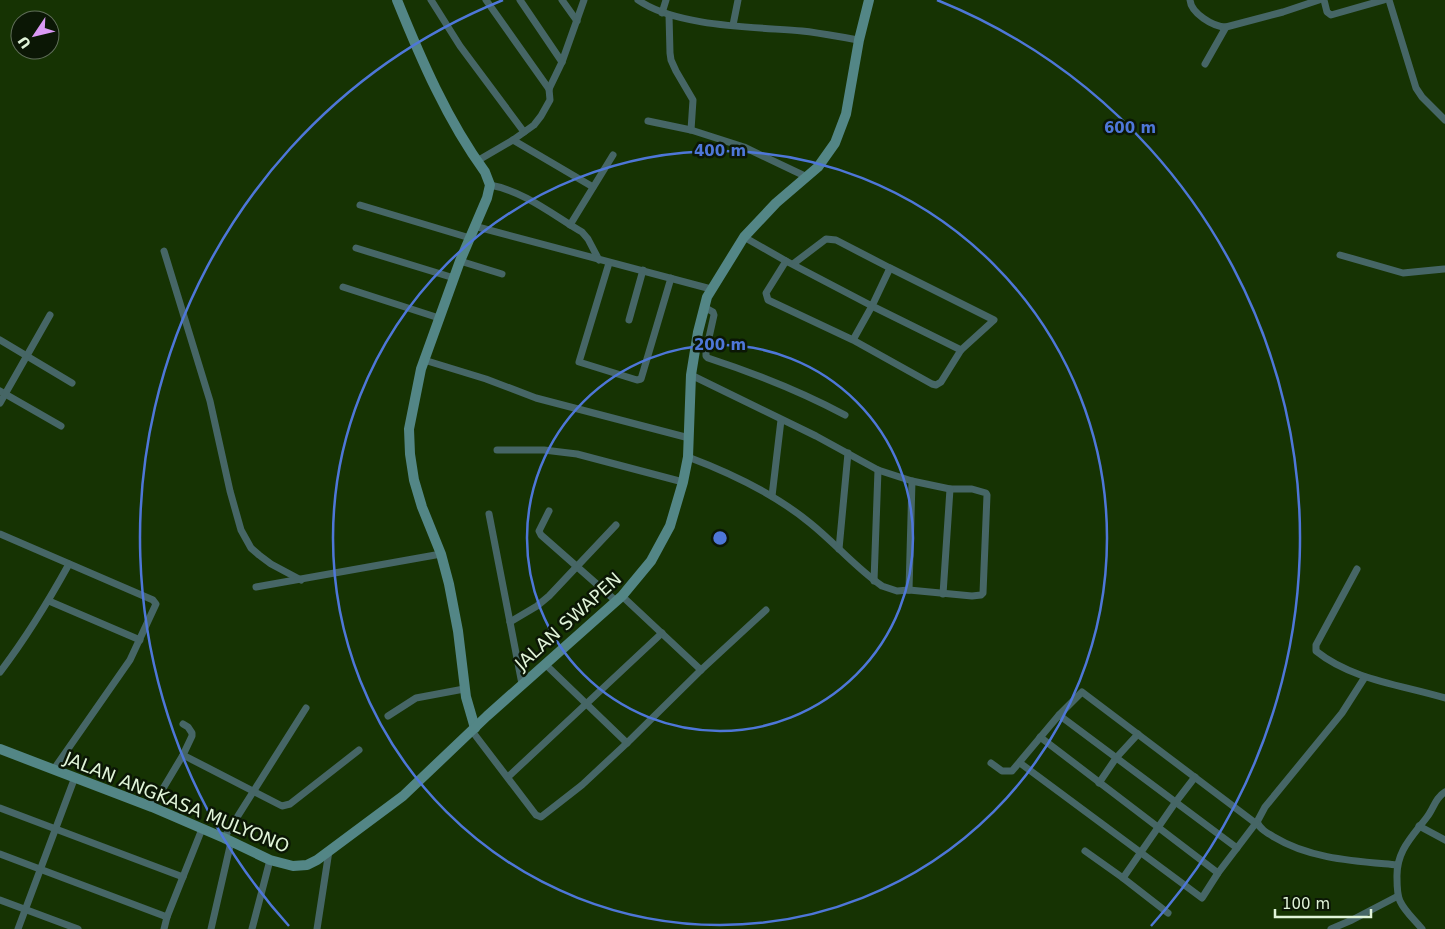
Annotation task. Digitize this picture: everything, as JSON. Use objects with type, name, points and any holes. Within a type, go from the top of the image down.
[{"type":"main road","points":[[397,0],[422,62],[441,99],[485,172],[490,185],[487,198],[460,261],[420,369],[410,415],[409,430],[410,454],[417,489],[441,554],[458,631],[464,689],[473,729]]},
{"type":"main road","name":"JALAN SWAPEN","points":[[473,729],[619,599],[651,561],[665,538],[674,514],[688,457],[691,375],[704,307],[711,289],[744,237],[776,203],[807,177],[836,143],[846,114],[859,40],[869,0]]},
{"type":"main road","points":[[468,708],[487,716]]},
{"type":"main road","name":"JALAN ANGKASA MULYONO","points":[[0,749],[152,807],[270,860],[293,866],[302,866],[312,863],[402,796],[473,729]]},
{"type":"street","points":[[431,0],[460,46],[524,132]]},
{"type":"street","points":[[477,161],[513,140],[538,121],[548,105],[550,96],[549,89],[486,0]]},
{"type":"street","points":[[520,0],[562,62]]},
{"type":"street","points":[[562,0],[577,21]]},
{"type":"street","points":[[549,89],[562,62],[584,0]]},
{"type":"street","points":[[638,0],[665,14],[732,25],[806,31],[859,40]]},
{"type":"street","points":[[666,0],[665,14],[670,53],[694,105],[691,130]]},
{"type":"street","points":[[732,25],[738,0]]},
{"type":"street","points":[[1190,0],[1193,8],[1202,17],[1217,26],[1226,28],[1319,0]]},
{"type":"street","points":[[1324,0],[1326,12],[1331,15],[1384,0]]},
{"type":"street","points":[[1389,0],[1416,88],[1422,97],[1445,120]]},
{"type":"street","points":[[1205,64],[1226,28]]},
{"type":"street","points":[[648,121],[691,130],[744,147],[807,177]]},
{"type":"street","points":[[513,140],[594,186]]},
{"type":"street","points":[[570,225],[613,155]]},
{"type":"street","points":[[490,185],[515,192],[585,234],[598,260]]},
{"type":"street","points":[[360,205],[470,238]]},
{"type":"street","points":[[474,226],[711,289]]},
{"type":"street","points":[[744,237],[872,306],[961,350]]},
{"type":"street","points":[[830,238],[890,268],[993,319],[994,322],[961,350],[944,379],[936,385],[854,340],[766,298],[766,294],[790,263],[830,238]]},
{"type":"street","points":[[356,248],[454,278]]},
{"type":"street","points":[[164,251],[210,401],[230,491],[241,530],[251,548],[259,555],[271,564],[301,580]]},
{"type":"street","points":[[1340,255],[1403,273],[1445,270]]},
{"type":"street","points":[[460,261],[502,274]]},
{"type":"street","points":[[609,263],[579,362],[636,380],[641,379],[671,278]]},
{"type":"street","points":[[854,340],[890,268]]},
{"type":"street","points":[[629,320],[643,270]]},
{"type":"street","points":[[342,287],[439,318]]},
{"type":"street","points":[[704,307],[713,312],[714,315],[706,351],[708,358],[777,382],[810,396],[845,415]]},
{"type":"street","points":[[0,403],[3,392],[50,316]]},
{"type":"street","points":[[0,340],[72,383]]},
{"type":"street","points":[[424,360],[486,379],[536,398],[688,438]]},
{"type":"street","points":[[688,457],[724,472],[772,496],[811,523],[874,581],[890,589],[977,596],[982,594],[984,590],[987,495],[982,491],[950,489],[912,481],[878,470],[691,375]]},
{"type":"street","points":[[3,392],[60,426]]},
{"type":"street","points":[[772,496],[781,420]]},
{"type":"street","points":[[497,450],[544,450],[569,453],[683,482]]},
{"type":"street","points":[[839,548],[848,454]]},
{"type":"street","points":[[874,581],[878,470]]},
{"type":"street","points":[[909,590],[912,481]]},
{"type":"street","points":[[943,594],[950,489]]},
{"type":"street","points":[[549,511],[540,533],[577,567],[662,633],[701,670]]},
{"type":"street","points":[[489,514],[522,684]]},
{"type":"street","points":[[510,622],[537,606],[616,525]]},
{"type":"street","points":[[0,534],[155,602],[156,606],[130,660],[54,769]]},
{"type":"street","points":[[256,587],[441,554]]},
{"type":"street","points":[[0,672],[17,651],[49,601],[69,564]]},
{"type":"street","points":[[1357,569],[1315,648],[1320,654],[1365,677],[1445,698]]},
{"type":"street","points":[[49,601],[140,640]]},
{"type":"street","points":[[473,729],[536,815],[541,817],[582,785],[766,610]]},
{"type":"street","points":[[508,777],[662,633]]},
{"type":"street","points":[[545,664],[627,743]]},
{"type":"street","points":[[1020,762],[1202,898],[1218,873],[1257,824],[1257,820],[1265,807],[1342,713],[1365,677]]},
{"type":"street","points":[[388,716],[416,698],[464,689]]},
{"type":"street","points":[[991,762],[1002,770],[1012,771],[1059,715],[1082,692],[1277,839],[1319,855],[1341,860],[1397,865]]},
{"type":"street","points":[[211,929],[227,840],[306,708]]},
{"type":"street","points":[[1059,715],[1237,848]]},
{"type":"street","points":[[152,807],[183,755],[192,733],[188,727],[182,724]]},
{"type":"street","points":[[1099,783],[1116,758],[1138,734]]},
{"type":"street","points":[[1040,737],[1218,873]]},
{"type":"street","points":[[183,755],[282,806],[290,804],[359,750]]},
{"type":"street","points":[[18,929],[75,777]]},
{"type":"street","points":[[1123,878],[1195,777]]},
{"type":"street","points":[[1422,929],[1404,908],[1398,896],[1397,865],[1405,846],[1431,811],[1438,798],[1445,792]]},
{"type":"street","points":[[0,808],[183,877]]},
{"type":"street","points":[[1420,826],[1445,840]]},
{"type":"street","points":[[164,929],[202,829]]},
{"type":"street","points":[[317,929],[329,851]]},
{"type":"street","points":[[1085,851],[1168,913]]},
{"type":"street","points":[[0,854],[167,917]]},
{"type":"street","points":[[252,929],[270,860]]},
{"type":"street","points":[[1332,929],[1398,896]]},
{"type":"street","points":[[0,900],[78,929]]}]
